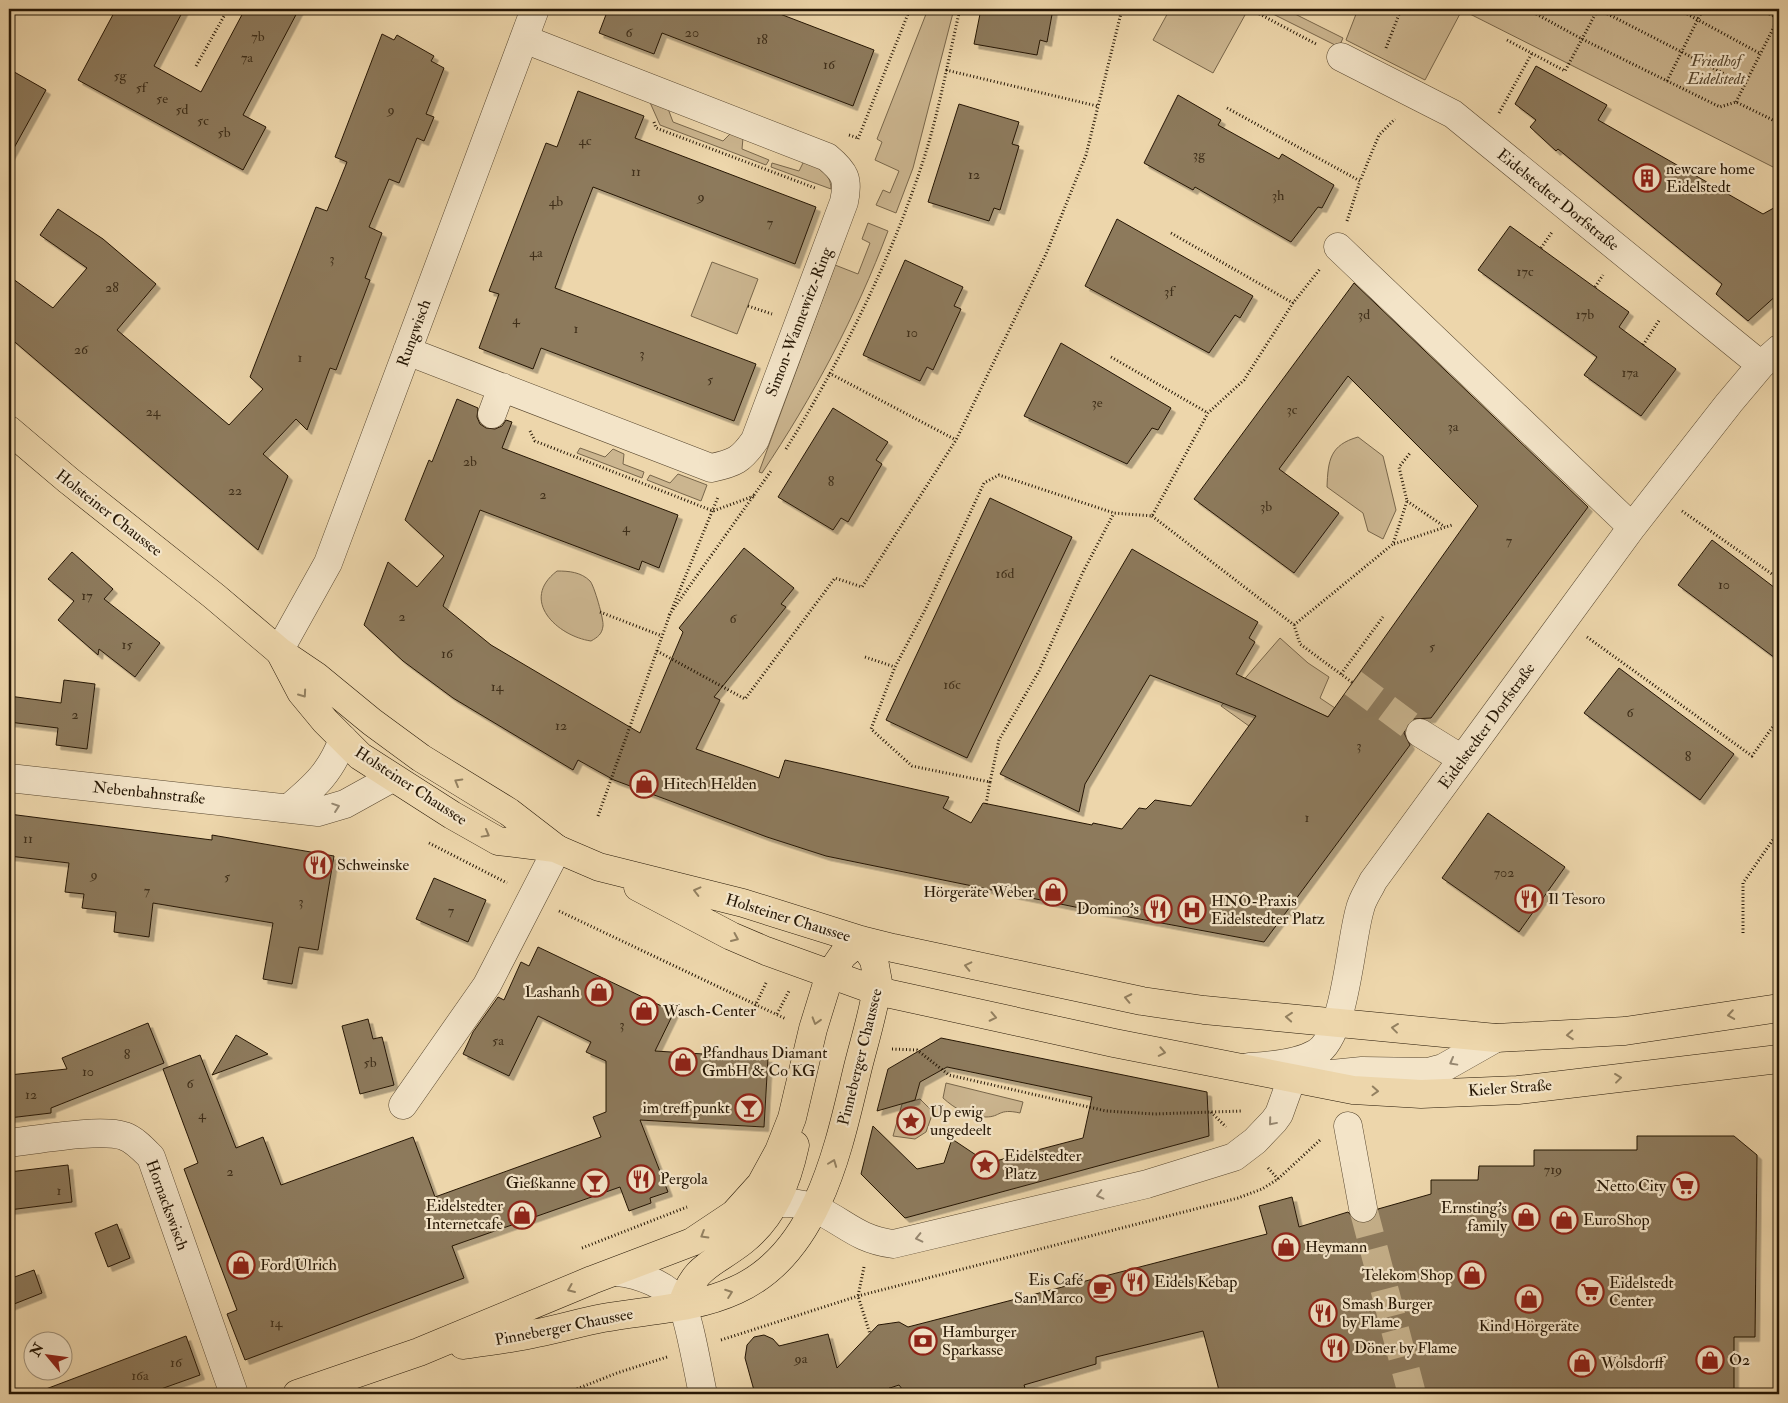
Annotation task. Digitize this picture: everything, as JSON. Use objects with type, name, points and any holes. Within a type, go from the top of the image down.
[{"type":"main road","name":"Holsteiner Chaussee","points":[[9,430],[279,651],[316,676],[372,722],[421,758],[510,812],[557,849],[599,867],[731,936],[830,974]]},
{"type":"main road","name":"Holsteiner Chaussee","points":[[279,651],[301,692],[360,756],[392,778],[498,841],[557,849]]},
{"type":"main road","name":"Holsteiner Chaussee","points":[[599,867],[743,903],[861,940]]},
{"type":"main road","points":[[861,940],[990,970],[1142,1001],[1204,1010],[1496,1038],[1625,1031],[1779,1008]]},
{"type":"main road","name":"Pinneberger Chaussee","points":[[297,1394],[419,1352],[692,1242],[725,1222],[743,1206],[761,1184],[779,1151],[792,1118],[813,1029],[830,974],[843,955],[861,940],[870,953],[876,967],[877,991],[837,1153],[816,1208],[789,1247],[747,1284],[717,1297],[682,1305],[602,1318],[537,1334],[419,1352]]},
{"type":"main road","points":[[830,974],[877,991],[1242,1068]]},
{"type":"main road","name":"Kieler Straße","points":[[1242,1068],[1353,1090],[1421,1094],[1518,1090],[1779,1059]]},
{"type":"main road","points":[[682,1305],[689,1286],[699,1271],[744,1240],[776,1203],[797,1137],[800,1118],[800,1088]]},
{"type":"street","name":"Rungwisch","points":[[279,651],[328,563],[535,9]]},
{"type":"street","points":[[524,39],[827,157],[844,174]]},
{"type":"street","name":"Eidelstedter Dorfstraße","points":[[1242,1068],[1285,1063],[1317,1053],[1328,1039],[1337,1022],[1360,907],[1373,881],[1632,527],[1770,357],[1453,114],[1418,94],[1341,57]]},
{"type":"street","name":"Simon-Wannewitz-Ring","points":[[732,464],[744,455],[755,440],[844,202],[848,186],[844,174]]},
{"type":"street","points":[[1338,247],[1632,527]]},
{"type":"street","points":[[407,351],[711,468],[732,464]]},
{"type":"street","points":[[492,414],[502,387]]},
{"type":"street","points":[[1420,733],[1462,759]]},
{"type":"street","points":[[289,808],[323,777],[336,756],[343,739]]},
{"type":"street","name":"Nebenbahnstraße","points":[[9,778],[318,812],[334,809],[392,778]]},
{"type":"street","points":[[403,1105],[487,985],[557,849]]},
{"type":"street","points":[[743,1206],[797,1203],[816,1208],[872,1241],[893,1244],[1147,1184],[1234,1157],[1247,1148],[1279,1114],[1292,1078],[1362,1071],[1428,1072],[1443,1068],[1496,1038]]},
{"type":"street","points":[[1348,1126],[1363,1208]]},
{"type":"street","name":"Hornackswisch","points":[[9,1143],[103,1133],[124,1136],[140,1146],[151,1157],[234,1394]]},
{"type":"street","points":[[617,1272],[629,1273],[648,1280],[670,1294],[682,1305],[703,1394]]},
{"type":"path","points":[[196,66],[228,9]]},
{"type":"path","points":[[844,174],[910,9]]},
{"type":"path","points":[[782,455],[853,328],[899,225],[926,152],[960,9]]},
{"type":"path","points":[[657,651],[745,699],[835,578],[862,587],[956,440],[1046,254],[1086,155],[1122,9]]},
{"type":"path","points":[[1250,9],[1341,57]]},
{"type":"path","points":[[1386,50],[1401,9]]},
{"type":"path","points":[[1527,9],[1582,39],[1720,107],[1736,102],[1779,123]]},
{"type":"path","points":[[1507,40],[1565,71],[1598,9],[1744,84]]},
{"type":"path","points":[[1678,9],[1761,54]]},
{"type":"path","points":[[1666,81],[1703,9]]},
{"type":"path","points":[[1736,102],[1779,18],[1760,9]]},
{"type":"path","points":[[1485,140],[1532,54]]},
{"type":"path","points":[[946,70],[1097,106]]},
{"type":"path","points":[[1152,516],[1208,412],[1244,380],[1293,303],[1338,247],[1360,181],[1379,135],[1418,94]]},
{"type":"path","points":[[1227,108],[1360,181]]},
{"type":"path","points":[[1774,121],[1779,112]]},
{"type":"path","points":[[1171,233],[1293,303]]},
{"type":"path","points":[[748,306],[773,315]]},
{"type":"path","points":[[1111,358],[1208,412]]},
{"type":"path","points":[[829,373],[956,440]]},
{"type":"path","points":[[1393,544],[1407,501],[1399,467],[1410,453]]},
{"type":"path","points":[[598,816],[669,616],[732,464]]},
{"type":"path","points":[[669,616],[772,469]]},
{"type":"path","points":[[990,782],[912,766],[871,729],[895,668],[926,608],[984,484],[999,475],[1114,513],[1152,516],[1294,625],[1300,644],[1353,682]]},
{"type":"path","points":[[1658,494],[1779,579]]},
{"type":"path","points":[[1407,501],[1445,527]]},
{"type":"path","points":[[986,804],[999,740],[1039,671],[1083,572],[1114,513]]},
{"type":"path","points":[[1294,625],[1393,544],[1452,525]]},
{"type":"path","points":[[600,612],[662,636]]},
{"type":"path","points":[[1341,674],[1383,618]]},
{"type":"path","points":[[1564,621],[1752,756],[1779,718]]},
{"type":"path","points":[[865,657],[895,668]]},
{"type":"path","points":[[1743,933],[1743,883],[1779,831]]},
{"type":"path","points":[[429,843],[755,1006],[793,1022]]},
{"type":"path","points":[[755,1006],[768,979]]},
{"type":"path","points":[[777,1014],[786,996]]},
{"type":"path","points":[[787,1019],[790,1028]]},
{"type":"path","points":[[886,1049],[917,1050],[949,1075],[1106,1111],[1156,1114],[1211,1111],[1248,1112]]},
{"type":"path","points":[[1211,1111],[1231,1132]]},
{"type":"path","points":[[1262,1162],[1278,1178]]},
{"type":"path","points":[[582,1248],[695,1202]]},
{"type":"path","points":[[716,1342],[858,1296],[870,1334]]},
{"type":"path","points":[[564,1394],[617,1373],[668,1357]]},
{"type":"path","points":[[889,1388],[893,1394]]},
{"type":"green space","points":[[928,9],[954,9],[913,168],[896,213],[876,205],[883,190],[890,193],[899,171],[875,160],[882,142],[877,139]]},
{"type":"green space","points":[[1170,9],[1235,9],[1245,15],[1213,73],[1153,40]]},
{"type":"green space","points":[[1263,9],[1285,9],[1343,38],[1339,47]]},
{"type":"green space","name":"Friedhof Eidelstedt","points":[[1358,9],[1779,9],[1779,170],[1462,10],[1425,80],[1346,40]]},
{"type":"green space","points":[[648,98],[667,106],[673,122],[723,141],[731,133],[743,138],[742,149],[769,160],[766,165],[660,125]]},
{"type":"green space","points":[[804,161],[823,170],[829,178],[831,189],[771,167],[772,163],[799,171]]},
{"type":"green space","points":[[868,223],[888,231],[862,294],[848,325],[799,415],[762,473],[759,472],[835,265],[858,274],[870,243],[862,239]]},
{"type":"green space","points":[[712,262],[758,279],[737,334],[691,316]]},
{"type":"green space","points":[[1358,437],[1383,456],[1396,510],[1383,539],[1368,531],[1363,513],[1327,487],[1328,469],[1332,455],[1341,444]]},
{"type":"green space","points":[[580,448],[605,457],[613,449],[624,454],[623,464],[644,472],[642,478],[577,453]]},
{"type":"green space","points":[[678,474],[707,485],[701,501],[647,480],[650,475],[670,483]]},
{"type":"green space","points":[[557,571],[579,574],[592,584],[603,626],[599,635],[591,641],[578,638],[555,624],[547,615],[542,605],[542,593],[546,582]]},
{"type":"green space","points":[[1280,638],[1308,663],[1329,677],[1320,698],[1335,708],[1328,717],[1274,692],[1249,726],[1221,706]]},
{"type":"green space","points":[[946,1083],[1023,1102],[1020,1113],[1004,1112],[991,1117],[968,1114],[957,1109],[943,1098]]},
{"type":"green space","points":[[920,1099],[933,1112],[926,1132],[915,1139],[893,1136],[902,1104]]},
{"type":"building","points":[[116,9],[184,9],[154,66],[201,92],[245,9],[299,9],[243,115],[266,127],[243,170],[78,80]]},
{"type":"building","points":[[605,9],[767,9],[874,50],[853,106],[662,33],[654,54],[599,33],[607,12]]},
{"type":"building","points":[[981,9],[1053,9],[1047,42],[1040,40],[1037,55],[974,44]]},
{"type":"building","points":[[382,34],[394,40],[397,35],[434,56],[431,61],[444,68],[426,114],[434,117],[424,141],[417,138],[399,183],[389,179],[369,227],[382,233],[365,278],[370,280],[336,370],[330,368],[307,430],[296,419],[263,454],[288,476],[258,550],[9,337],[9,276],[53,308],[87,268],[40,235],[58,209],[103,239],[156,284],[117,330],[229,425],[263,389],[250,377],[316,207],[327,211],[347,162],[335,157]]},
{"type":"building","name":"newcare home Eidelstedt","points":[[1536,66],[1607,105],[1598,120],[1763,214],[1779,205],[1779,293],[1748,321],[1716,294],[1722,284],[1558,149],[1556,151],[1530,127],[1536,120],[1515,104]]},
{"type":"building","points":[[9,69],[46,90],[9,157]]},
{"type":"building","points":[[578,91],[644,116],[635,138],[816,207],[795,264],[593,187],[574,236],[555,288],[756,364],[734,421],[541,348],[533,369],[479,348],[499,294],[489,291],[546,143],[557,147]]},
{"type":"building","points":[[1178,95],[1221,120],[1218,125],[1279,159],[1282,154],[1334,185],[1322,208],[1318,207],[1291,242],[1195,187],[1193,190],[1144,163]]},
{"type":"building","points":[[959,104],[1019,122],[1012,144],[1019,146],[1000,210],[994,208],[989,221],[928,202]]},
{"type":"building","points":[[1117,219],[1253,296],[1240,318],[1235,315],[1209,353],[1085,286]]},
{"type":"building","points":[[1510,226],[1629,312],[1619,327],[1676,369],[1641,416],[1584,375],[1597,357],[1478,270]]},
{"type":"building","points":[[905,260],[963,287],[954,306],[961,309],[933,370],[927,367],[920,381],[863,355]]},
{"type":"building","points":[[1354,283],[1588,507],[1431,718],[1413,719],[1407,724],[1404,733],[1410,745],[1264,942],[1075,907],[826,856],[767,837],[614,780],[578,760],[573,770],[453,698],[403,661],[364,625],[388,562],[417,587],[444,556],[405,520],[429,460],[432,462],[457,399],[478,408],[477,417],[480,424],[486,428],[495,429],[502,426],[506,420],[512,422],[502,448],[678,515],[659,568],[642,561],[639,570],[480,510],[443,606],[491,645],[640,733],[683,632],[679,628],[744,548],[794,588],[781,604],[786,607],[714,697],[720,700],[696,749],[779,778],[785,760],[949,797],[943,808],[971,823],[983,803],[1092,825],[1093,823],[1122,829],[1139,808],[1146,809],[1155,800],[1191,806],[1256,716],[1150,675],[1085,784],[1079,812],[1000,774],[1132,549],[1258,622],[1249,638],[1255,642],[1236,674],[1328,717],[1478,506],[1348,376],[1279,469],[1339,513],[1294,573],[1194,499]]},
{"type":"building","points":[[1061,343],[1171,408],[1158,430],[1152,428],[1127,464],[1024,416]]},
{"type":"building","points":[[833,408],[888,442],[876,460],[882,464],[848,522],[841,518],[833,530],[778,497]]},
{"type":"building","points":[[990,498],[1072,537],[967,758],[886,720]]},
{"type":"building","points":[[1712,540],[1779,591],[1779,661],[1678,585]]},
{"type":"building","points":[[72,552],[113,589],[104,599],[160,643],[135,677],[99,649],[98,655],[58,620],[74,601],[48,579]]},
{"type":"building","points":[[1619,668],[1734,754],[1700,800],[1584,713]]},
{"type":"building","points":[[64,680],[95,684],[87,749],[56,745],[58,728],[9,722],[9,696],[61,703]]},
{"type":"building","points":[[1488,813],[1565,867],[1519,932],[1442,878]]},
{"type":"building","points":[[9,814],[212,840],[212,835],[334,856],[318,950],[299,947],[292,984],[263,979],[273,923],[153,903],[149,937],[114,932],[116,912],[82,908],[84,894],[65,892],[69,863],[9,856]]},
{"type":"building","points":[[434,878],[486,900],[468,942],[416,919]]},
{"type":"building","points":[[538,947],[674,1012],[655,1051],[768,1058],[764,1127],[640,1120],[668,1192],[650,1198],[651,1203],[629,1211],[620,1187],[452,1246],[464,1278],[245,1360],[227,1314],[237,1310],[184,1169],[198,1163],[163,1069],[200,1055],[236,1148],[263,1137],[281,1185],[413,1137],[435,1197],[601,1137],[593,1117],[606,1112],[606,1061],[586,1052],[591,1042],[538,1016],[509,1076],[463,1054],[473,1032],[498,997],[504,1000],[521,962],[529,966]]},
{"type":"building","points":[[368,1019],[373,1039],[382,1037],[394,1085],[360,1094],[342,1026]]},
{"type":"building","points":[[148,1023],[164,1063],[51,1108],[51,1113],[9,1118],[9,1075],[67,1069],[62,1058]]},
{"type":"building","points":[[236,1035],[268,1054],[212,1075]]},
{"type":"building","points":[[941,1038],[1207,1092],[1209,1136],[905,1218],[861,1174],[873,1126],[917,1169],[944,1163],[952,1139],[988,1163],[1083,1138],[1092,1097],[947,1067],[920,1082],[915,1100],[877,1111],[888,1069]]},
{"type":"building","points":[[1637,1136],[1734,1136],[1757,1155],[1755,1337],[1734,1337],[1734,1394],[1220,1394],[1203,1331],[1096,1357],[1096,1364],[1024,1385],[1027,1394],[906,1394],[899,1385],[872,1394],[755,1394],[745,1358],[747,1345],[754,1337],[764,1335],[773,1339],[779,1346],[828,1334],[837,1368],[878,1325],[899,1322],[908,1327],[1267,1234],[1259,1206],[1292,1197],[1299,1227],[1348,1212],[1357,1222],[1366,1223],[1373,1220],[1378,1209],[1431,1194],[1431,1180],[1478,1180],[1479,1166],[1534,1166],[1534,1150],[1637,1150]]},
{"type":"building","points":[[68,1165],[72,1202],[9,1210],[9,1172]]},
{"type":"building","points":[[117,1224],[130,1258],[108,1267],[95,1233]]},
{"type":"building","points":[[34,1270],[42,1293],[9,1306],[9,1279]]},
{"type":"building","points":[[186,1336],[200,1375],[147,1394],[38,1394],[38,1392]]},
{"type":"tunnel","points":[[1353,683],[1420,733]]},
{"type":"tunnel","points":[[1363,1208],[1412,1394]]},
{"type":"place","name":"newcare home Eidelstedt","points":[[1647,178]]},
{"type":"place","name":"Hitech Helden","points":[[644,784]]},
{"type":"place","name":"Schweinske","points":[[318,865]]},
{"type":"place","name":"Hörgeräte Weber","points":[[1053,892]]},
{"type":"place","name":"Il Tesoro","points":[[1529,899]]},
{"type":"place","name":"Domino's","points":[[1158,909]]},
{"type":"place","name":"HNO-Praxis Eidelstedter Platz","points":[[1192,910]]},
{"type":"place","name":"Lashanh","points":[[599,992]]},
{"type":"place","name":"Wasch-Center","points":[[644,1011]]},
{"type":"place","name":"Pfandhaus Diamant GmbH & Co KG","points":[[683,1062]]},
{"type":"place","name":"im treff punkt","points":[[749,1108]]},
{"type":"place","name":"Up ewig ungedeelt","points":[[911,1121]]},
{"type":"place","name":"Eidelstedter Platz","points":[[985,1165]]},
{"type":"place","name":"Pergola","points":[[641,1179]]},
{"type":"place","name":"Gießkanne","points":[[595,1183]]},
{"type":"place","name":"Netto City","points":[[1685,1186]]},
{"type":"place","name":"Eidelstedter Internetcafe","points":[[522,1215]]},
{"type":"place","name":"Ernsting's family","points":[[1526,1217]]},
{"type":"place","name":"EuroShop","points":[[1564,1220]]},
{"type":"place","name":"Heymann","points":[[1286,1247]]},
{"type":"place","name":"Ford Ulrich","points":[[241,1265]]},
{"type":"place","name":"Telekom Shop","points":[[1472,1275]]},
{"type":"place","name":"Eidels Kebap","points":[[1135,1282]]},
{"type":"place","name":"Eis Café San Marco","points":[[1102,1289]]},
{"type":"place","name":"Eidelstedt Center","points":[[1590,1292]]},
{"type":"place","name":"Kind Hörgeräte","points":[[1529,1299]]},
{"type":"place","name":"Smash Burger by Flame","points":[[1323,1313]]},
{"type":"place","name":"Hamburger Sparkasse","points":[[923,1341]]},
{"type":"place","name":"Döner by Flame","points":[[1335,1348]]},
{"type":"place","name":"O2","points":[[1710,1360]]},
{"type":"place","name":"Wolsdorff","points":[[1582,1363]]}]
